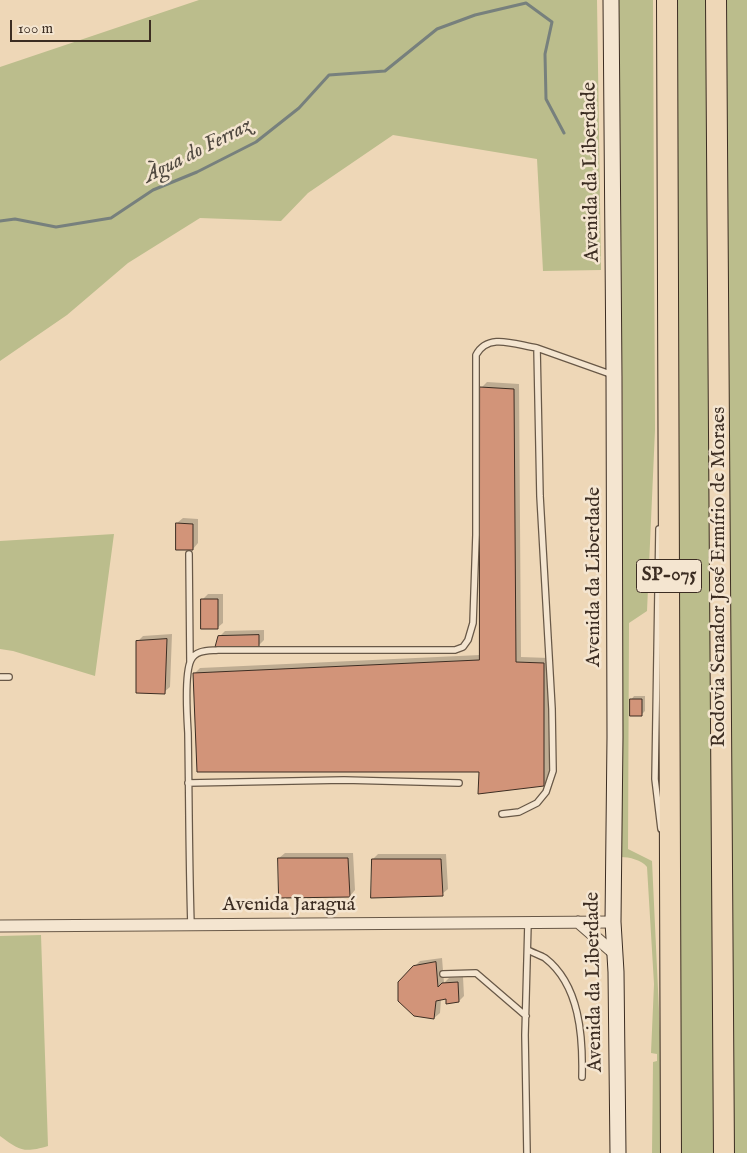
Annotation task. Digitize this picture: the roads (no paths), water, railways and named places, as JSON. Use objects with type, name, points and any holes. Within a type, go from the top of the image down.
[{"type":"highway","name":"SP-075","points":[[667,0],[671,1153]]},
{"type":"highway","name":"Rodovia Senador José Ermírio de Moraes","points":[[716,0],[724,1153]]},
{"type":"street","name":"Avenida da Liberdade","points":[[610,0],[614,376],[615,737],[613,922],[618,1153]]},
{"type":"street","points":[[578,922],[615,954]]},
{"type":"street","name":"Avenida Jaraguá","points":[[0,926],[613,922]]},
{"type":"lane","points":[[190,663],[194,655],[200,652],[218,650],[456,650],[463,646],[468,640],[473,623],[476,535],[476,355],[480,347],[494,341],[537,348],[614,376]]},
{"type":"lane","points":[[502,814],[519,812],[538,803],[546,792],[553,771],[552,709],[540,496],[537,348]]},
{"type":"lane","points":[[662,444],[668,407]]},
{"type":"lane","points":[[659,522],[655,779],[661,833]]},
{"type":"lane","points":[[189,554],[188,784],[190,925]]},
{"type":"lane","points":[[0,677],[9,677]]},
{"type":"lane","points":[[188,784],[344,780],[459,783]]},
{"type":"lane","points":[[663,851],[670,911]]},
{"type":"lane","points":[[527,1153],[526,1016],[528,923]]},
{"type":"lane","points":[[528,950],[544,958],[555,968],[575,1003],[582,1057],[582,1077]]},
{"type":"lane","points":[[443,974],[476,973],[526,1016]]},
{"type":"waterway","name":"Àgua do Ferraz","points":[[0,221],[15,219],[56,227],[111,218],[153,190],[197,172],[256,142],[299,108],[329,75],[385,71],[437,29],[475,15],[526,3],[552,22],[545,54],[546,99],[564,133]]}]
